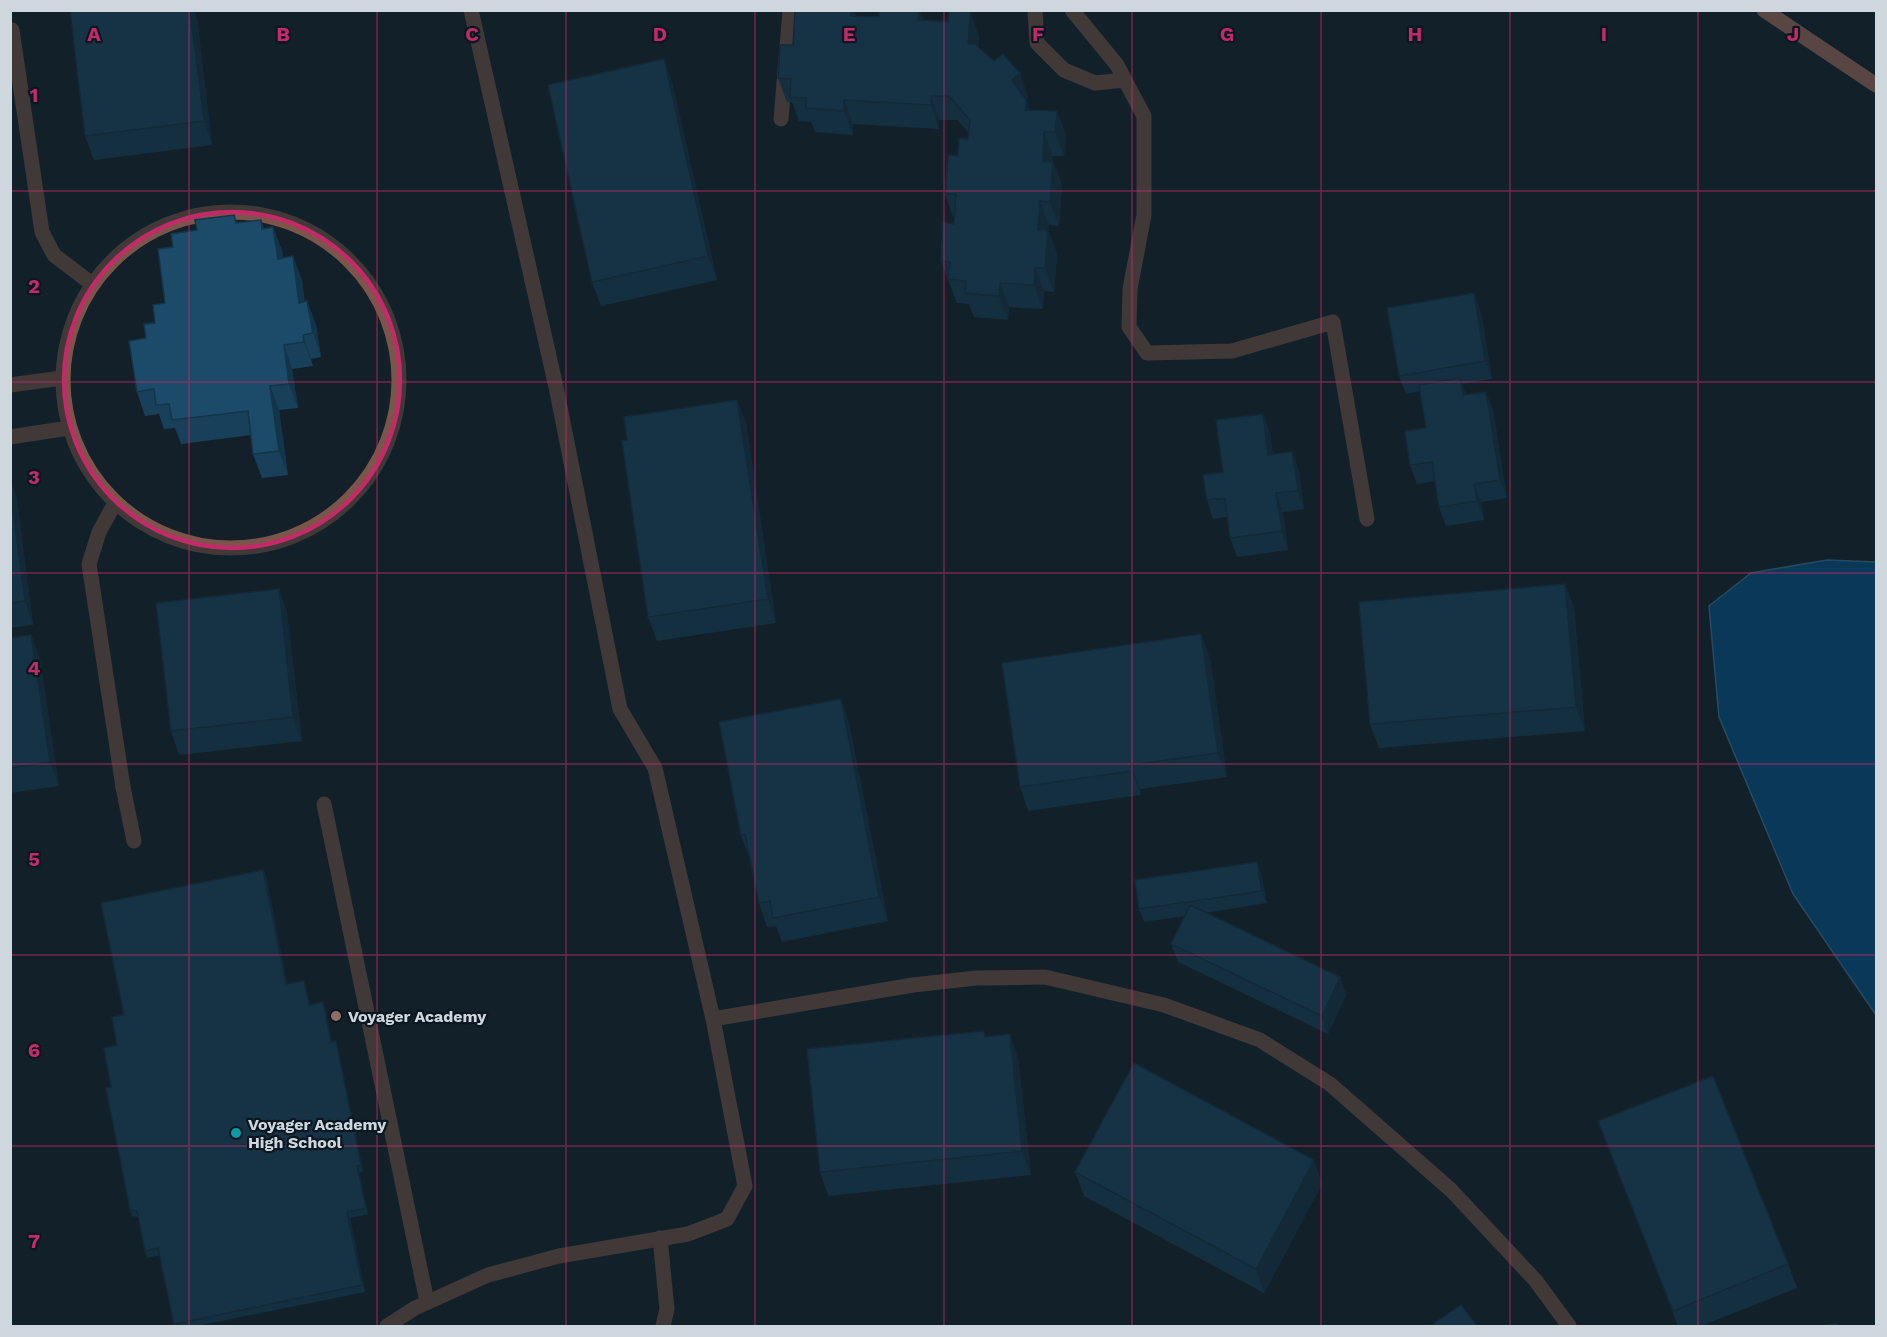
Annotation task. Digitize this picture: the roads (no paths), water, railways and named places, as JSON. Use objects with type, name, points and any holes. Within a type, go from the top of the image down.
[{"type":"street","points":[[387,1326],[428,1302],[488,1275],[559,1256],[688,1234],[727,1219],[745,1186],[713,1020],[655,768],[620,709],[556,387],[471,10]]},
{"type":"street","points":[[780,119],[790,10]]},
{"type":"street","points":[[1035,10],[1037,43],[1064,70],[1095,82],[1125,80]]},
{"type":"street","points":[[1072,10],[1117,65],[1144,116],[1144,215],[1130,289],[1129,327],[1147,353],[1232,351],[1333,322],[1368,519]]},
{"type":"street","points":[[1764,10],[1876,85]]},
{"type":"street","points":[[12,30],[42,232],[54,255],[92,284]]},
{"type":"street","points":[[224,211],[263,214],[300,226],[334,246],[362,273],[383,306],[396,343],[400,382],[395,421],[381,458],[360,490],[331,517],[297,536],[260,548],[221,549],[182,542],[147,527],[115,503],[95,481],[80,455],[69,428],[64,404],[62,378],[66,345],[76,314],[92,284],[117,255],[149,232],[185,217],[224,211]]},
{"type":"street","points":[[10,385],[62,378]]},
{"type":"street","points":[[10,437],[69,428]]},
{"type":"street","points":[[115,503],[99,532],[89,564],[123,787],[134,841]]},
{"type":"street","points":[[324,804],[428,1302]]},
{"type":"street","points":[[713,1020],[913,985],[976,978],[1045,977],[1164,1005],[1260,1040],[1330,1084],[1451,1190],[1536,1281],[1569,1326]]},
{"type":"street","points":[[660,1238],[667,1309],[663,1326]]},
{"type":"water","points":[[1827,560],[1876,562],[1876,1015],[1793,894],[1719,717],[1709,606],[1751,573]]},
{"type":"place","name":"Voyager Academy","points":[[336,1016]]},
{"type":"place","name":"Voyager Academy High School","points":[[236,1133]]}]
